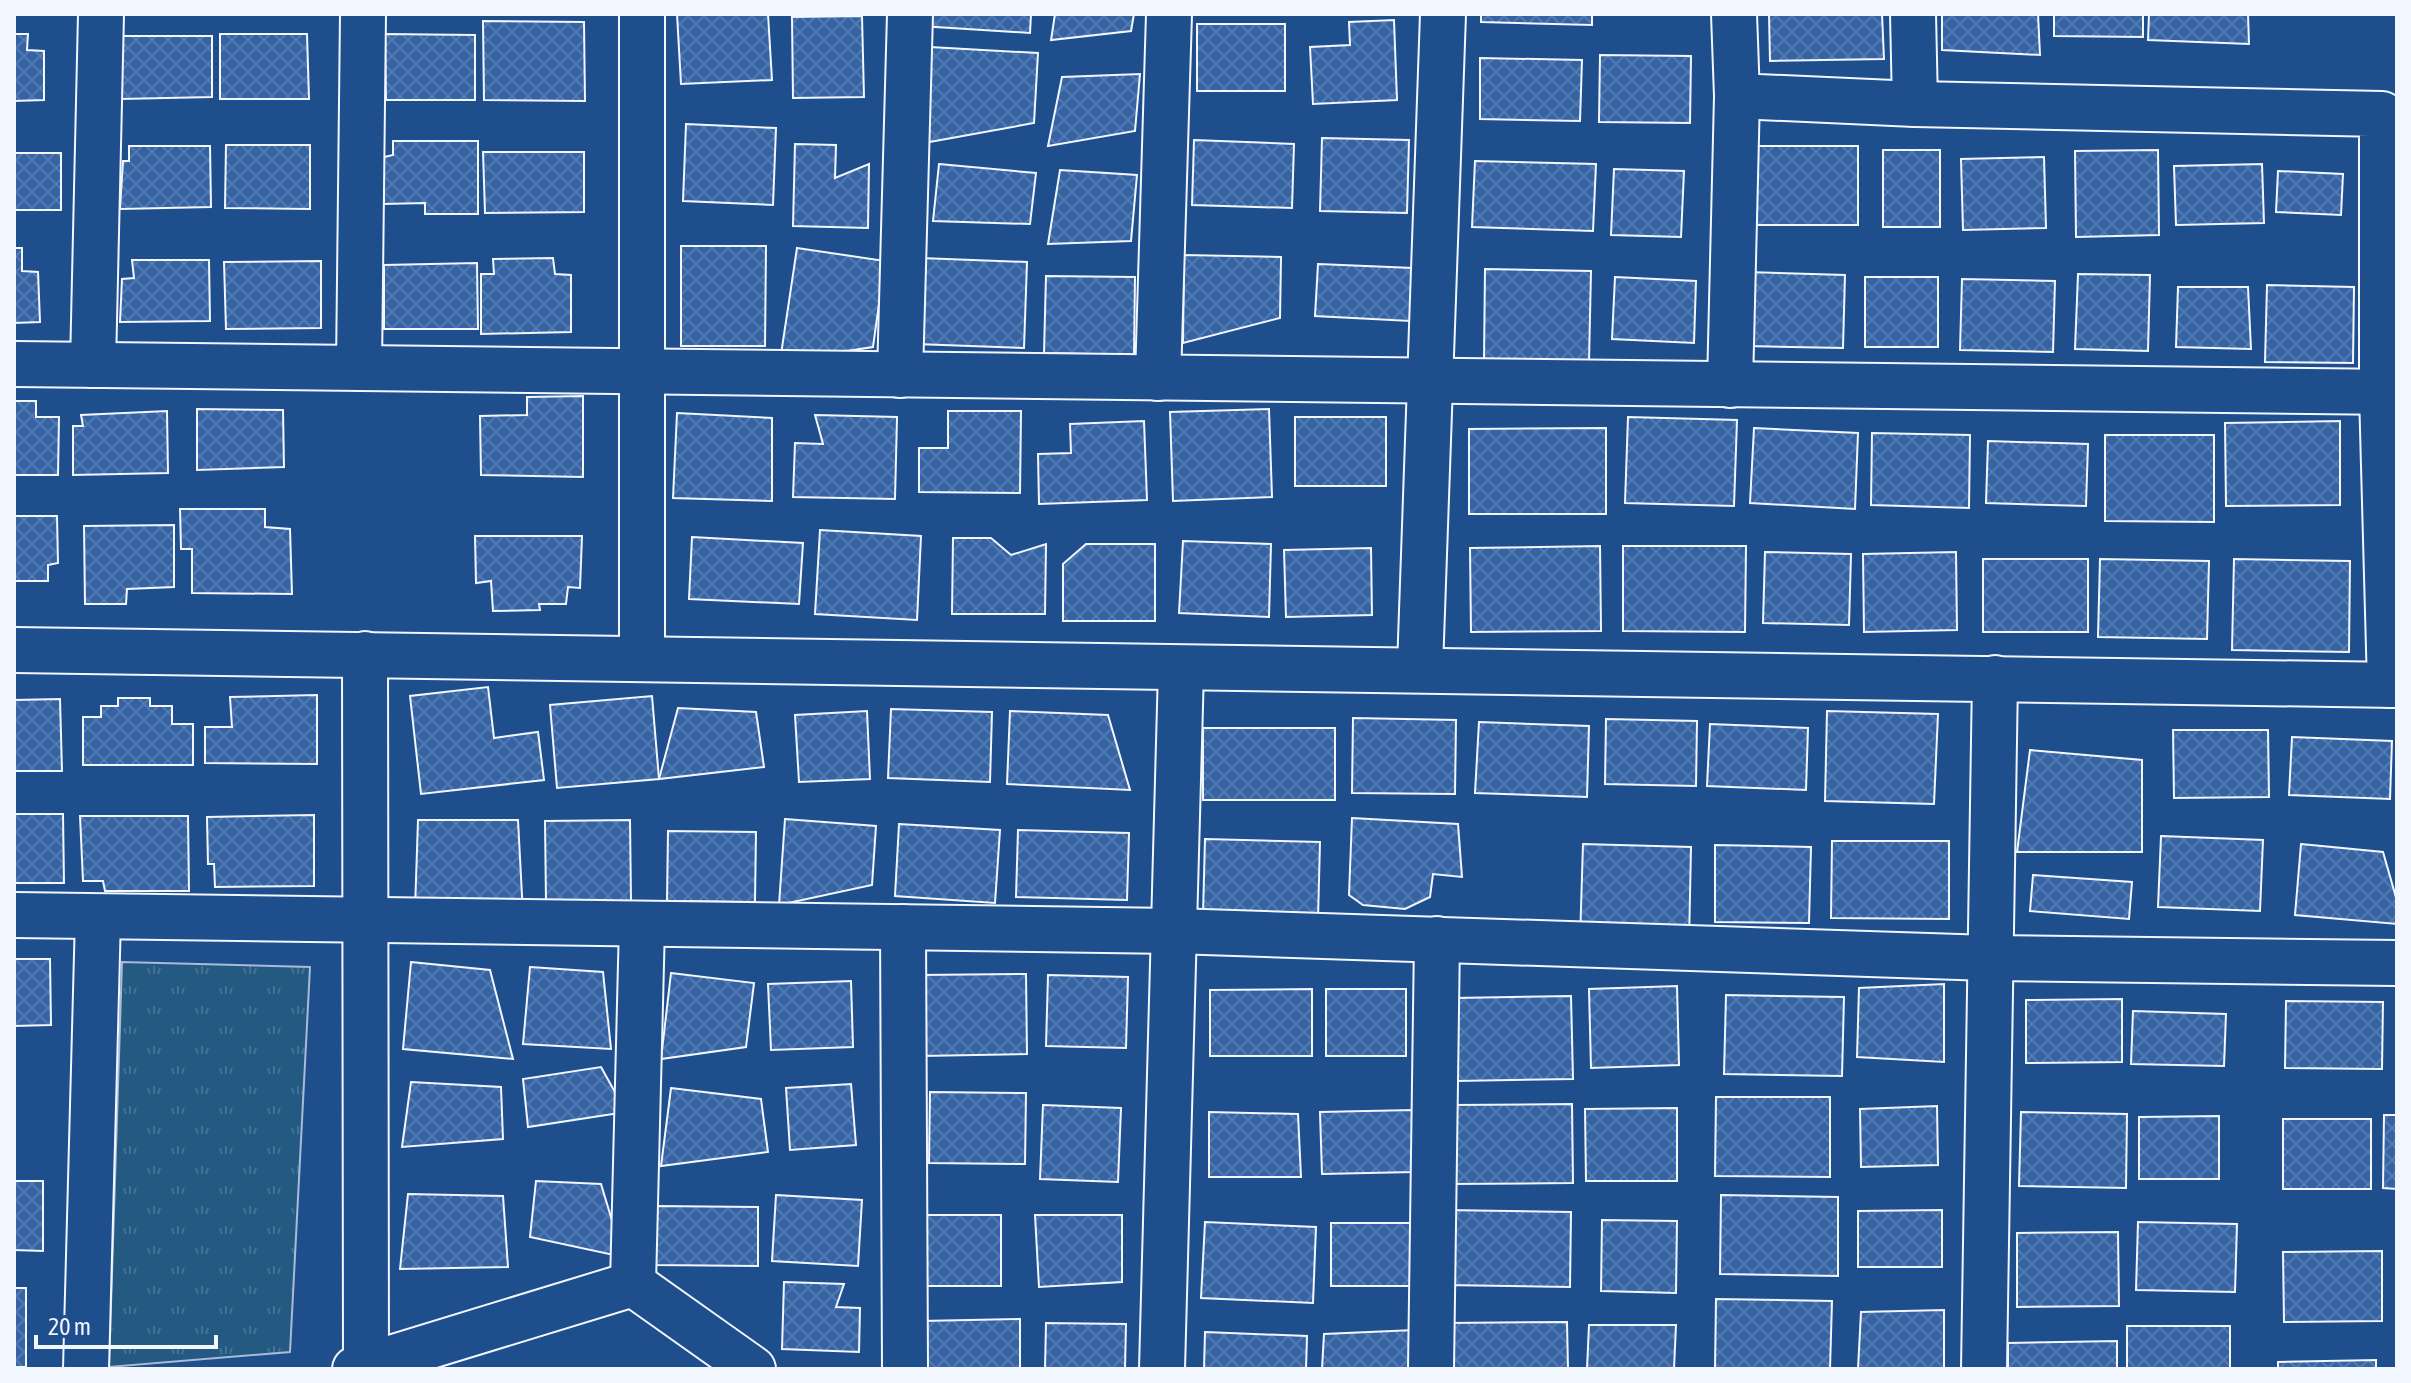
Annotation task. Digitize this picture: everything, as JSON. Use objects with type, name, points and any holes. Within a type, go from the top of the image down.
[{"type":"street","points":[[93,365],[101,14]]},
{"type":"street","points":[[359,368],[363,14]]},
{"type":"street","points":[[642,14],[642,658]]},
{"type":"street","points":[[900,375],[910,14]]},
{"type":"street","points":[[1158,378],[1169,14]]},
{"type":"street","points":[[1420,668],[1443,14]]},
{"type":"street","points":[[1730,385],[1737,96],[1734,14]]},
{"type":"street","points":[[1913,14],[1915,104]]},
{"type":"street","points":[[14,650],[1181,669],[1420,668],[2394,685],[2382,114],[1915,104],[1737,96]]},
{"type":"street","points":[[14,364],[2389,392]]},
{"type":"street","points":[[365,654],[362,1368],[633,1284]]},
{"type":"street","points":[[1162,1369],[1181,669]]},
{"type":"street","points":[[1984,1369],[1995,678]]},
{"type":"street","points":[[14,915],[1174,931],[1989,958],[2397,963]]},
{"type":"street","points":[[86,1369],[98,917]]},
{"type":"street","points":[[633,1284],[642,924]]},
{"type":"street","points":[[903,927],[905,1369]]},
{"type":"street","points":[[1431,1369],[1437,939]]},
{"type":"street","points":[[633,1284],[753,1369]]},
{"type":"green space","points":[[122,962],[310,967],[290,1352],[109,1367]]},
{"type":"building","points":[[677,14],[768,14],[772,80],[681,84]]},
{"type":"building","points":[[921,14],[1031,14],[1030,33],[920,26]]},
{"type":"building","points":[[1055,14],[1134,14],[1131,31],[1051,40]]},
{"type":"building","points":[[1481,14],[1592,14],[1592,25],[1481,22]]},
{"type":"building","points":[[1769,14],[1882,14],[1884,59],[1770,61]]},
{"type":"building","points":[[1942,14],[2038,14],[2040,55],[1942,50]]},
{"type":"building","points":[[2054,14],[2143,14],[2143,37],[2054,36]]},
{"type":"building","points":[[2149,14],[2248,14],[2249,44],[2148,40]]},
{"type":"building","points":[[862,16],[864,97],[793,98],[792,17]]},
{"type":"building","points":[[1394,20],[1397,100],[1313,104],[1310,47],[1350,45],[1349,22]]},
{"type":"building","points":[[483,21],[584,22],[585,101],[484,100]]},
{"type":"building","points":[[1197,24],[1285,24],[1285,91],[1197,91]]},
{"type":"building","points":[[14,34],[28,34],[27,50],[44,51],[44,100],[14,101]]},
{"type":"building","points":[[220,34],[307,34],[309,99],[220,99]]},
{"type":"building","points":[[385,34],[475,35],[475,100],[386,100]]},
{"type":"building","points":[[121,36],[212,36],[212,97],[121,99]]},
{"type":"building","points":[[930,47],[1038,53],[1034,123],[924,143]]},
{"type":"building","points":[[1600,55],[1691,56],[1690,123],[1599,122]]},
{"type":"building","points":[[1480,58],[1582,60],[1580,121],[1480,119]]},
{"type":"building","points":[[1140,74],[1135,131],[1048,146],[1062,77]]},
{"type":"building","points":[[686,124],[776,128],[773,205],[683,201]]},
{"type":"building","points":[[1322,138],[1409,140],[1407,213],[1320,211]]},
{"type":"building","points":[[1194,140],[1294,144],[1292,208],[1192,205]]},
{"type":"building","points":[[393,141],[478,141],[478,214],[425,214],[425,203],[384,204],[384,157],[393,155]]},
{"type":"building","points":[[795,144],[836,145],[835,178],[869,164],[868,228],[793,226]]},
{"type":"building","points":[[226,145],[310,145],[310,209],[225,208]]},
{"type":"building","points":[[129,146],[210,146],[211,207],[120,209],[123,161],[129,161]]},
{"type":"building","points":[[1746,146],[1858,146],[1858,225],[1746,225]]},
{"type":"building","points":[[1883,150],[1940,150],[1940,227],[1883,227]]},
{"type":"building","points":[[2158,150],[2159,235],[2076,237],[2075,151]]},
{"type":"building","points":[[483,152],[584,152],[584,212],[485,213]]},
{"type":"building","points":[[14,153],[61,153],[61,210],[14,210]]},
{"type":"building","points":[[2044,157],[2046,228],[1963,230],[1961,159]]},
{"type":"building","points":[[1475,161],[1596,164],[1593,231],[1472,227]]},
{"type":"building","points":[[939,164],[1036,173],[1030,224],[933,221]]},
{"type":"building","points":[[2262,164],[2264,223],[2176,225],[2174,166]]},
{"type":"building","points":[[1614,169],[1684,171],[1681,237],[1611,235]]},
{"type":"building","points":[[1060,170],[1137,175],[1131,241],[1048,244]]},
{"type":"building","points":[[2278,171],[2343,174],[2341,215],[2276,212]]},
{"type":"building","points":[[681,246],[766,246],[765,346],[681,346]]},
{"type":"building","points":[[14,248],[22,248],[22,271],[38,272],[40,322],[14,323]]},
{"type":"building","points":[[797,248],[885,261],[873,347],[780,361]]},
{"type":"building","points":[[1184,255],[1281,257],[1280,318],[1183,343]]},
{"type":"building","points":[[553,258],[555,274],[571,275],[571,332],[481,334],[481,274],[494,274],[493,259]]},
{"type":"building","points":[[920,258],[1027,262],[1024,348],[916,344]]},
{"type":"building","points":[[132,260],[209,260],[210,321],[120,322],[122,279],[134,278]]},
{"type":"building","points":[[321,261],[321,328],[226,329],[224,262]]},
{"type":"building","points":[[477,263],[478,329],[384,329],[384,265]]},
{"type":"building","points":[[1318,264],[1413,268],[1410,321],[1315,316]]},
{"type":"building","points":[[1485,269],[1591,271],[1589,362],[1484,360]]},
{"type":"building","points":[[1747,272],[1845,275],[1843,348],[1746,346]]},
{"type":"building","points":[[2078,274],[2150,275],[2148,351],[2075,349]]},
{"type":"building","points":[[1046,276],[1135,277],[1134,355],[1044,353]]},
{"type":"building","points":[[1615,277],[1696,281],[1694,343],[1612,339]]},
{"type":"building","points":[[1865,277],[1938,277],[1938,347],[1865,347]]},
{"type":"building","points":[[1962,279],[2055,281],[2053,352],[1960,350]]},
{"type":"building","points":[[2267,285],[2354,287],[2353,363],[2265,362]]},
{"type":"building","points":[[2178,287],[2248,287],[2251,349],[2176,347]]},
{"type":"building","points":[[583,396],[583,477],[481,475],[480,416],[527,415],[527,397]]},
{"type":"building","points":[[14,401],[36,401],[36,417],[59,417],[58,475],[14,475]]},
{"type":"building","points":[[197,409],[283,410],[284,467],[197,470]]},
{"type":"building","points":[[1269,409],[1272,497],[1173,501],[1170,412]]},
{"type":"building","points":[[167,411],[168,473],[73,475],[73,426],[83,426],[81,415]]},
{"type":"building","points":[[948,411],[1021,411],[1020,493],[919,492],[919,448],[948,448]]},
{"type":"building","points":[[677,413],[772,418],[772,501],[673,498]]},
{"type":"building","points":[[815,415],[897,417],[895,499],[793,497],[795,443],[823,444]]},
{"type":"building","points":[[1295,417],[1386,417],[1386,486],[1295,486]]},
{"type":"building","points":[[1628,417],[1737,420],[1734,506],[1625,503]]},
{"type":"building","points":[[1144,421],[1147,500],[1039,504],[1038,454],[1071,453],[1070,424]]},
{"type":"building","points":[[2340,421],[2340,505],[2226,506],[2225,423]]},
{"type":"building","points":[[1606,428],[1606,514],[1469,514],[1469,429]]},
{"type":"building","points":[[1754,428],[1858,433],[1855,509],[1750,503]]},
{"type":"building","points":[[1872,433],[1970,435],[1969,508],[1871,505]]},
{"type":"building","points":[[2105,435],[2214,435],[2214,522],[2105,521]]},
{"type":"building","points":[[1988,441],[2088,444],[2086,506],[1986,503]]},
{"type":"building","points":[[180,509],[265,509],[265,527],[290,529],[292,594],[192,593],[192,549],[181,549]]},
{"type":"building","points":[[14,516],[57,516],[58,563],[48,565],[48,581],[14,581]]},
{"type":"building","points":[[174,525],[174,587],[127,589],[126,604],[85,604],[84,526]]},
{"type":"building","points":[[820,530],[921,536],[917,620],[815,614]]},
{"type":"building","points":[[475,536],[582,536],[580,588],[568,587],[566,604],[539,604],[540,610],[493,611],[491,581],[476,583]]},
{"type":"building","points":[[692,537],[803,543],[799,604],[689,599]]},
{"type":"building","points":[[953,538],[991,538],[1011,555],[1046,544],[1045,614],[952,614]]},
{"type":"building","points":[[1183,541],[1271,544],[1269,617],[1179,613]]},
{"type":"building","points":[[1086,544],[1155,544],[1155,621],[1063,621],[1063,564]]},
{"type":"building","points":[[1600,546],[1601,631],[1471,632],[1470,548]]},
{"type":"building","points":[[1623,546],[1746,546],[1745,632],[1623,631]]},
{"type":"building","points":[[1371,548],[1372,615],[1286,617],[1284,550]]},
{"type":"building","points":[[1765,552],[1851,554],[1849,625],[1763,623]]},
{"type":"building","points":[[1956,552],[1957,630],[1864,632],[1863,554]]},
{"type":"building","points":[[1983,559],[2088,559],[2088,632],[1983,632]]},
{"type":"building","points":[[2100,559],[2209,561],[2207,639],[2098,637]]},
{"type":"building","points":[[2234,559],[2350,561],[2349,652],[2232,650]]},
{"type":"building","points":[[488,687],[494,738],[538,732],[544,780],[421,794],[410,696]]},
{"type":"building","points":[[317,695],[317,764],[205,763],[205,727],[232,727],[230,697]]},
{"type":"building","points":[[652,696],[659,779],[557,788],[550,705]]},
{"type":"building","points":[[118,698],[150,698],[150,706],[172,706],[172,724],[193,724],[193,765],[83,765],[83,717],[101,717],[101,706],[118,706]]},
{"type":"building","points":[[60,699],[62,771],[14,771],[14,700]]},
{"type":"building","points":[[678,708],[756,712],[764,767],[659,779]]},
{"type":"building","points":[[891,709],[992,712],[990,782],[888,778]]},
{"type":"building","points":[[867,711],[870,779],[799,782],[795,715]]},
{"type":"building","points":[[1010,711],[1108,715],[1130,790],[1007,784]]},
{"type":"building","points":[[1827,711],[1938,714],[1934,804],[1825,801]]},
{"type":"building","points":[[1353,718],[1456,720],[1455,794],[1352,793]]},
{"type":"building","points":[[1606,719],[1697,721],[1696,786],[1605,784]]},
{"type":"building","points":[[1479,722],[1589,726],[1587,797],[1475,793]]},
{"type":"building","points":[[1710,724],[1808,728],[1806,790],[1707,786]]},
{"type":"building","points":[[1203,728],[1335,728],[1335,800],[1203,800]]},
{"type":"building","points":[[2173,730],[2268,730],[2269,797],[2174,798]]},
{"type":"building","points":[[2292,737],[2392,741],[2390,799],[2289,795]]},
{"type":"building","points":[[2030,750],[2142,760],[2142,852],[2017,852]]},
{"type":"building","points":[[14,814],[63,814],[64,883],[14,883]]},
{"type":"building","points":[[314,815],[314,886],[215,887],[214,864],[208,864],[207,817]]},
{"type":"building","points":[[80,816],[188,816],[189,891],[105,891],[103,881],[83,881]]},
{"type":"building","points":[[1352,818],[1458,824],[1462,877],[1433,874],[1430,897],[1405,909],[1363,905],[1349,895]]},
{"type":"building","points":[[785,819],[876,826],[872,885],[779,905]]},
{"type":"building","points":[[418,820],[518,820],[523,915],[415,910]]},
{"type":"building","points":[[630,820],[631,901],[546,902],[545,821]]},
{"type":"building","points":[[899,824],[1000,830],[995,903],[895,896]]},
{"type":"building","points":[[1018,830],[1129,833],[1127,900],[1016,897]]},
{"type":"building","points":[[668,831],[756,832],[755,902],[667,901]]},
{"type":"building","points":[[2161,836],[2263,840],[2260,911],[2158,907]]},
{"type":"building","points":[[1205,839],[1320,842],[1318,919],[1203,915]]},
{"type":"building","points":[[1832,841],[1949,841],[1949,919],[1831,918]]},
{"type":"building","points":[[1583,844],[1691,847],[1689,943],[1580,940]]},
{"type":"building","points":[[2301,844],[2383,852],[2397,901],[2397,924],[2295,915]]},
{"type":"building","points":[[1715,845],[1811,847],[1809,923],[1715,922]]},
{"type":"building","points":[[2033,875],[2132,882],[2129,919],[2030,911]]},
{"type":"building","points":[[14,959],[50,959],[51,1025],[14,1026]]},
{"type":"building","points":[[411,962],[490,970],[513,1059],[403,1049]]},
{"type":"building","points":[[530,967],[603,972],[611,1049],[523,1044]]},
{"type":"building","points":[[671,973],[754,983],[746,1047],[661,1059]]},
{"type":"building","points":[[1026,974],[1027,1054],[921,1056],[919,975]]},
{"type":"building","points":[[1048,975],[1128,977],[1126,1048],[1046,1046]]},
{"type":"building","points":[[851,981],[853,1047],[771,1050],[768,984]]},
{"type":"building","points":[[1944,984],[1944,1062],[1857,1057],[1859,988]]},
{"type":"building","points":[[1677,986],[1679,1065],[1591,1068],[1589,989]]},
{"type":"building","points":[[1312,989],[1312,1056],[1210,1056],[1210,990]]},
{"type":"building","points":[[1326,989],[1406,989],[1406,1056],[1326,1056]]},
{"type":"building","points":[[1726,995],[1844,997],[1842,1076],[1724,1074]]},
{"type":"building","points":[[1571,996],[1573,1079],[1456,1081],[1454,998]]},
{"type":"building","points":[[2122,999],[2122,1062],[2026,1063],[2026,1000]]},
{"type":"building","points":[[2286,1001],[2383,1002],[2382,1069],[2285,1068]]},
{"type":"building","points":[[2133,1011],[2226,1014],[2224,1066],[2131,1064]]},
{"type":"building","points":[[601,1067],[626,1112],[528,1127],[523,1079]]},
{"type":"building","points":[[411,1082],[501,1087],[503,1139],[402,1147]]},
{"type":"building","points":[[851,1084],[856,1145],[790,1150],[786,1088]]},
{"type":"building","points":[[671,1088],[761,1099],[768,1152],[661,1166]]},
{"type":"building","points":[[930,1092],[1026,1093],[1025,1164],[929,1163]]},
{"type":"building","points":[[1716,1097],[1830,1097],[1830,1177],[1715,1176]]},
{"type":"building","points":[[1572,1104],[1573,1183],[1452,1184],[1451,1105]]},
{"type":"building","points":[[1043,1105],[1121,1108],[1118,1182],[1040,1179]]},
{"type":"building","points":[[1937,1106],[1938,1165],[1861,1167],[1860,1109]]},
{"type":"building","points":[[1677,1108],[1677,1181],[1586,1181],[1585,1109]]},
{"type":"building","points":[[1413,1110],[1414,1172],[1322,1174],[1320,1112]]},
{"type":"building","points":[[1209,1112],[1298,1114],[1301,1177],[1209,1177]]},
{"type":"building","points":[[2021,1112],[2127,1114],[2126,1188],[2019,1186]]},
{"type":"building","points":[[2384,1115],[2397,1115],[2397,1189],[2383,1188]]},
{"type":"building","points":[[2219,1116],[2219,1179],[2139,1179],[2139,1117]]},
{"type":"building","points":[[2283,1119],[2371,1119],[2371,1189],[2283,1189]]},
{"type":"building","points":[[14,1181],[43,1181],[43,1251],[14,1250]]},
{"type":"building","points":[[536,1181],[601,1184],[623,1257],[530,1237]]},
{"type":"building","points":[[408,1194],[503,1196],[508,1267],[400,1269]]},
{"type":"building","points":[[776,1195],[862,1200],[858,1266],[772,1261]]},
{"type":"building","points":[[1721,1195],[1838,1197],[1838,1276],[1720,1274]]},
{"type":"building","points":[[655,1206],[758,1207],[758,1266],[655,1265]]},
{"type":"building","points":[[1445,1210],[1571,1212],[1570,1287],[1443,1285]]},
{"type":"building","points":[[1942,1210],[1942,1267],[1858,1267],[1858,1211]]},
{"type":"building","points":[[910,1215],[1001,1215],[1001,1286],[910,1286]]},
{"type":"building","points":[[1035,1215],[1122,1215],[1122,1282],[1039,1287]]},
{"type":"building","points":[[1602,1220],[1677,1221],[1676,1293],[1601,1291]]},
{"type":"building","points":[[1205,1222],[1316,1227],[1313,1303],[1201,1298]]},
{"type":"building","points":[[2138,1222],[2237,1224],[2235,1292],[2136,1290]]},
{"type":"building","points":[[1331,1223],[1410,1223],[1410,1286],[1331,1286]]},
{"type":"building","points":[[2118,1232],[2119,1306],[2017,1307],[2017,1233]]},
{"type":"building","points":[[2382,1251],[2382,1321],[2284,1322],[2283,1252]]},
{"type":"building","points":[[784,1282],[844,1284],[836,1307],[860,1308],[859,1352],[782,1349]]},
{"type":"building","points":[[14,1288],[26,1288],[26,1367],[14,1367]]},
{"type":"building","points":[[1716,1299],[1832,1301],[1830,1369],[1715,1368]]},
{"type":"building","points":[[1944,1310],[1944,1369],[1858,1369],[1861,1312]]},
{"type":"building","points":[[1020,1319],[1020,1369],[922,1369],[921,1321]]},
{"type":"building","points":[[1567,1322],[1568,1369],[1447,1369],[1446,1323]]},
{"type":"building","points":[[1046,1323],[1126,1324],[1125,1369],[1045,1369]]},
{"type":"building","points":[[1589,1325],[1676,1325],[1674,1369],[1587,1369]]},
{"type":"building","points":[[2127,1326],[2230,1326],[2230,1369],[2127,1369]]},
{"type":"building","points":[[1414,1330],[1415,1369],[1322,1369],[1324,1334]]},
{"type":"building","points":[[1205,1332],[1307,1336],[1306,1369],[1204,1369]]},
{"type":"building","points":[[2117,1341],[2117,1369],[2008,1369],[2008,1343]]},
{"type":"building","points":[[2376,1360],[2376,1369],[2278,1369],[2278,1362]]}]
